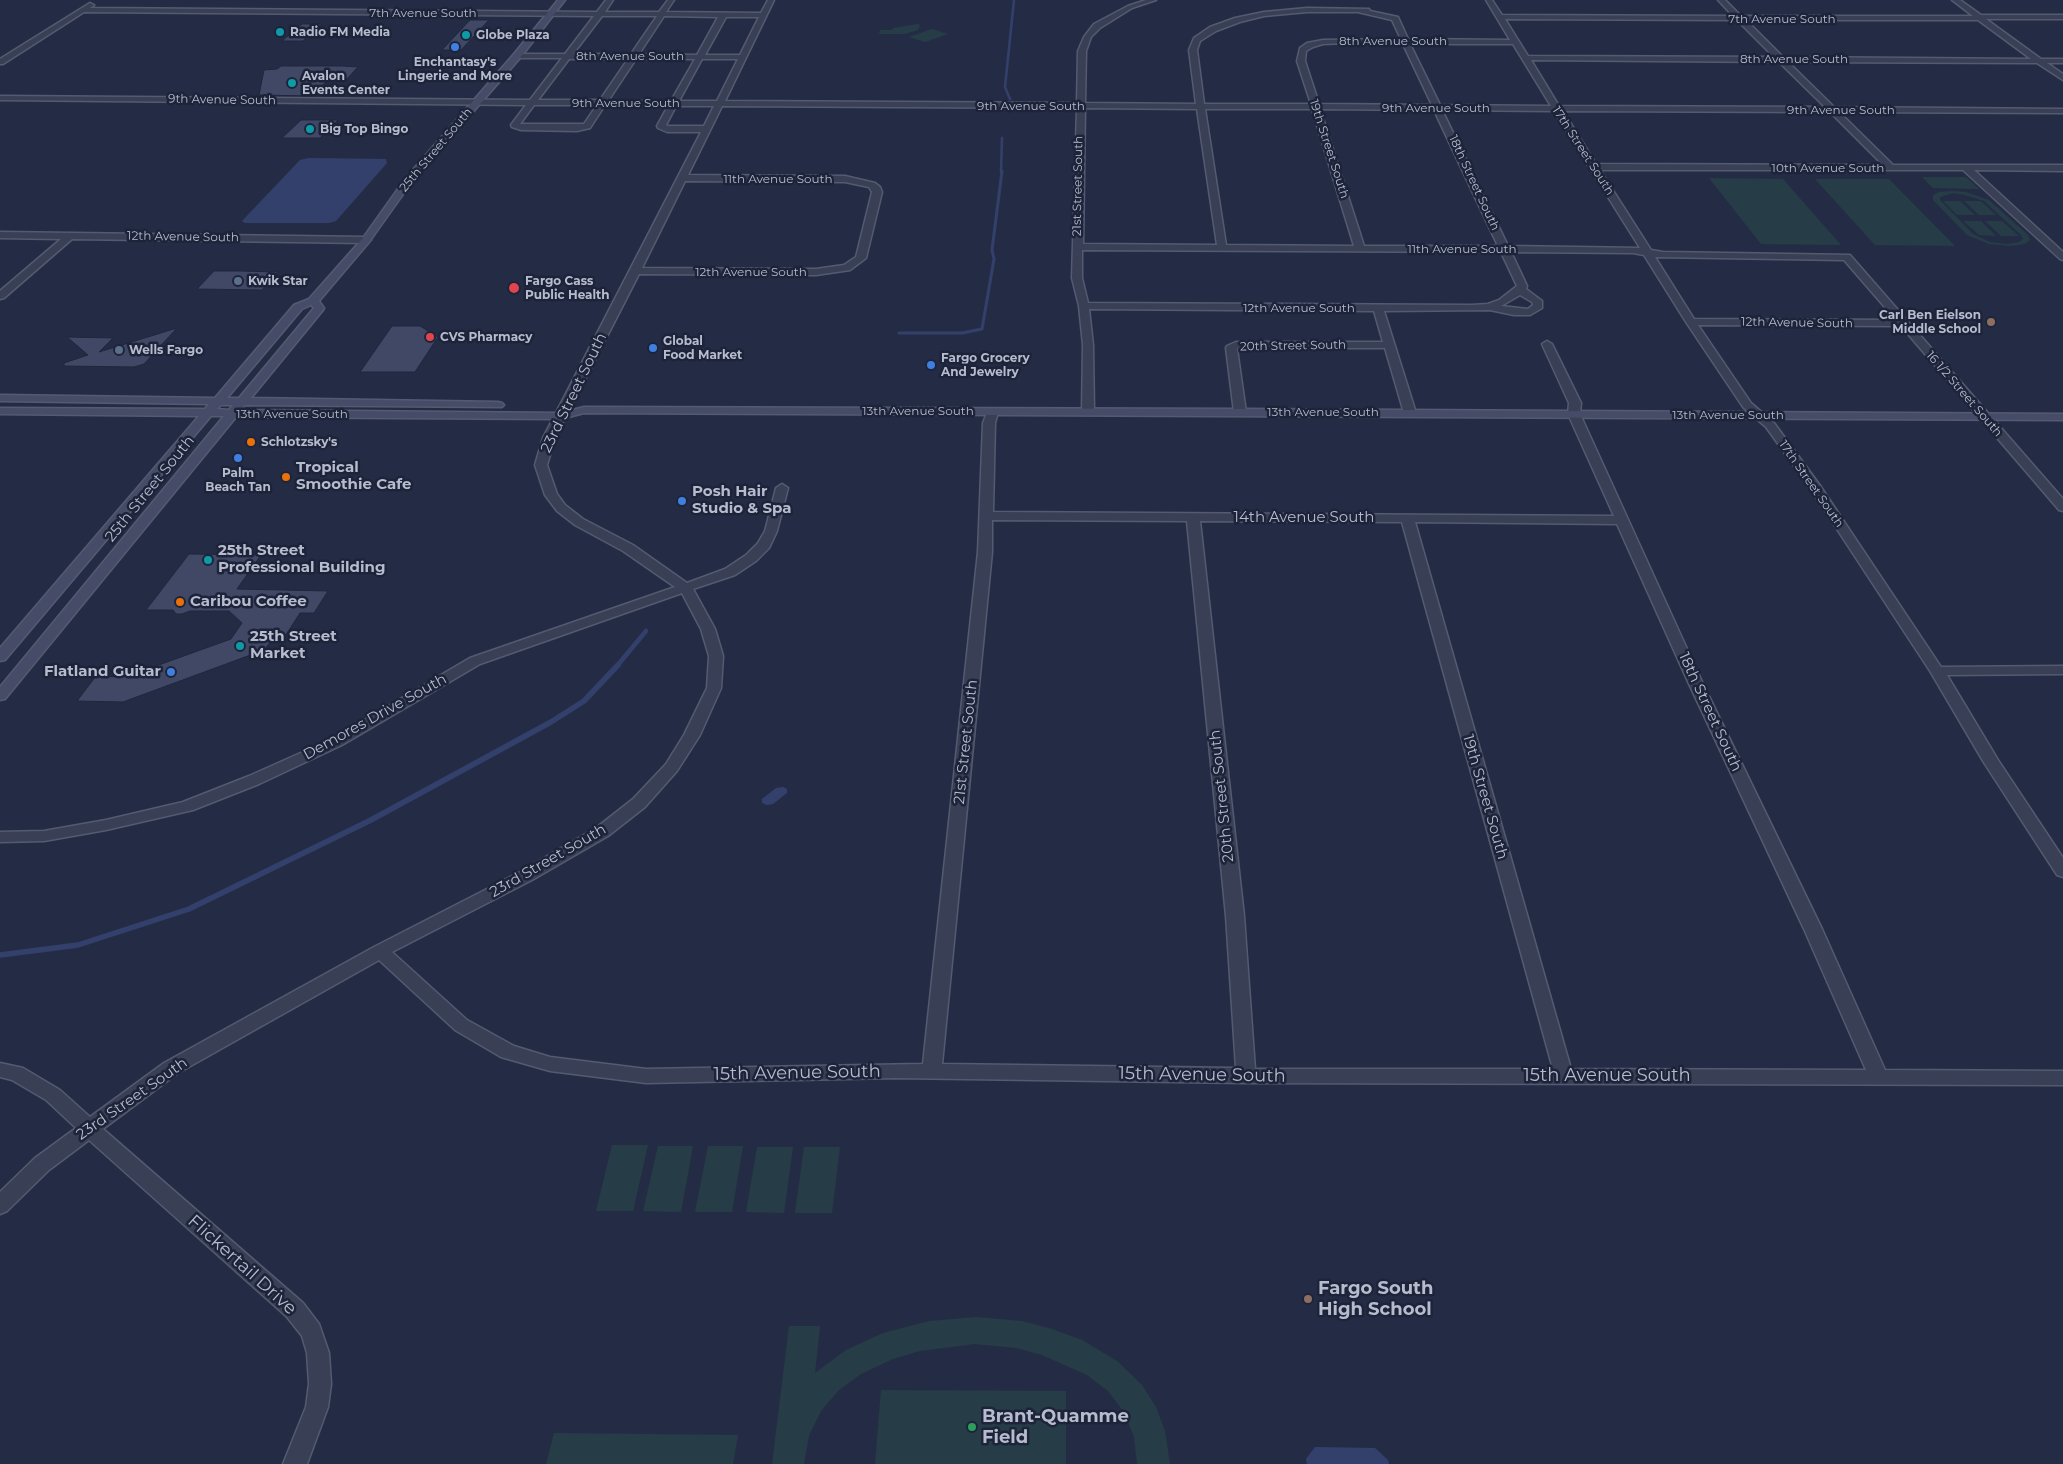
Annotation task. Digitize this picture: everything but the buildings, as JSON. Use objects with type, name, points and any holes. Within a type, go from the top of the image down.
[{"type":"main road","name":"25th Street South","points":[[0,657],[298,307],[313,302],[366,240],[408,181],[562,0]]},
{"type":"main road","name":"25th Street South","points":[[0,696],[319,308],[313,302]]},
{"type":"main road","name":"13th Avenue South","points":[[0,398],[218,401],[563,410]]},
{"type":"main road","name":"13th Avenue South","points":[[0,411],[231,414],[584,410],[2063,417]]},
{"type":"street","points":[[0,62],[98,0]]},
{"type":"street","points":[[610,0],[516,125],[521,127],[583,128],[587,126],[671,0]]},
{"type":"street","name":"23rd Street South","points":[[0,1206],[42,1164],[171,1068],[380,951],[526,876],[602,832],[639,803],[672,767],[692,735],[714,688],[716,656],[708,629],[686,588],[628,548],[574,519],[561,508],[551,495],[541,465],[549,438],[642,271],[682,178],[771,0]]},
{"type":"street","name":"21st Street South","points":[[1088,412],[1088,345],[1084,306],[1077,278],[1082,51],[1088,37],[1097,26],[1130,7],[1153,0]]},
{"type":"street","name":"17th Street South","points":[[1489,0],[1691,322],[1747,405],[1770,425],[1817,490],[1937,671],[1991,761],[2063,871]]},
{"type":"street","points":[[1721,0],[1891,168]]},
{"type":"street","points":[[1955,0],[2063,78]]},
{"type":"street","name":"7th Avenue South","points":[[82,10],[764,15]]},
{"type":"street","name":"18th Street South","points":[[1200,106],[1193,50],[1197,40],[1213,29],[1238,20],[1264,14],[1306,10],[1358,10],[1395,19],[1505,249],[1522,286],[1520,290]]},
{"type":"street","points":[[706,129],[667,129],[661,126],[723,15]]},
{"type":"street","name":"7th Avenue South","points":[[1500,18],[1740,19],[2063,16]]},
{"type":"street","name":"8th Avenue South","points":[[1304,50],[1310,45],[1323,42],[1514,42]]},
{"type":"street","name":"19th Street South","points":[[1304,50],[1301,55],[1301,61],[1360,249]]},
{"type":"street","name":"8th Avenue South","points":[[516,56],[743,57]]},
{"type":"street","name":"8th Avenue South","points":[[1525,58],[2063,62]]},
{"type":"street","name":"9th Avenue South","points":[[0,98],[476,103],[2063,111]]},
{"type":"street","points":[[1200,106],[1222,248]]},
{"type":"street","name":"10th Avenue South","points":[[1594,166],[2063,168]]},
{"type":"street","points":[[1966,168],[2063,257]]},
{"type":"street","name":"11th Avenue South","points":[[682,178],[844,179],[872,185],[878,192],[866,241],[861,258],[852,266]]},
{"type":"street","name":"12th Avenue South","points":[[0,235],[366,240]]},
{"type":"street","points":[[0,296],[71,235]]},
{"type":"street","name":"11th Avenue South","points":[[1077,247],[1633,250],[1663,256],[1846,257]]},
{"type":"street","name":"16 1/2 Street South","points":[[1846,257],[2063,508]]},
{"type":"street","name":"12th Avenue South","points":[[642,271],[816,272],[838,270],[852,266]]},
{"type":"street","points":[[1489,307],[1514,312],[1530,312],[1538,306],[1537,301],[1520,290]]},
{"type":"street","name":"12th Avenue South","points":[[1084,306],[1489,307],[1511,298],[1520,290]]},
{"type":"street","points":[[1378,308],[1410,413]]},
{"type":"street","name":"12th Avenue South","points":[[1691,322],[1904,324]]},
{"type":"street","name":"18th Street South","points":[[1547,344],[1575,403],[1574,414],[1696,684],[1813,929],[1879,1078]]},
{"type":"street","name":"20th Street South","points":[[1240,412],[1231,348],[1236,345],[1389,345]]},
{"type":"street","name":"21st Street South","points":[[932,1071],[985,552],[989,423],[992,412]]},
{"type":"street","name":"Demores Drive South","points":[[0,837],[44,836],[106,825],[187,806],[254,780],[337,742],[475,661],[730,572],[751,558],[764,545],[771,531],[782,488]]},
{"type":"street","name":"14th Avenue South","points":[[986,516],[1622,520]]},
{"type":"street","name":"20th Street South","points":[[1193,517],[1235,916],[1246,1076]]},
{"type":"street","name":"19th Street South","points":[[1408,518],[1564,1076]]},
{"type":"street","points":[[1937,671],[2063,670]]},
{"type":"street","name":"15th Avenue South","points":[[380,951],[461,1025],[508,1052],[550,1064],[646,1076],[932,1071],[1246,1076],[2063,1078]]},
{"type":"street","name":"Flickertail Drive","points":[[0,1070],[16,1073],[53,1095],[161,1193],[295,1310],[311,1331],[318,1354],[320,1384],[317,1407],[295,1464]]},
{"type":"shaded area","points":[[920,25],[918,30],[905,34],[879,34],[880,30],[892,30],[893,28]]},
{"type":"shaded area","points":[[932,29],[948,34],[925,42],[909,37]]},
{"type":"shaded area","points":[[1922,177],[1966,177],[1979,189],[1933,188]]},
{"type":"shaded area","points":[[1709,178],[1783,179],[1841,245],[1761,244]]},
{"type":"shaded area","points":[[1815,179],[1889,179],[1955,246],[1875,245]]},
{"type":"shaded area","points":[[1939,192],[1966,192],[1989,200],[2028,235],[2030,240],[2025,244],[2010,246],[1989,244],[1967,235],[1933,200],[1933,195]],"holes":[[[1953,193],[1984,201],[2023,239],[2019,242],[2007,244],[1990,242],[1973,234],[1940,200],[1940,197]]]},
{"type":"shaded area","points":[[1943,201],[1960,201],[1975,215],[1957,215]]},
{"type":"shaded area","points":[[1964,201],[1981,201],[1996,215],[1979,215]]},
{"type":"shaded area","points":[[1963,221],[1981,221],[1996,236],[1979,235]]},
{"type":"shaded area","points":[[1985,221],[2002,221],[2019,236],[2001,236]]},
{"type":"shaded area","points":[[612,1145],[648,1145],[633,1211],[596,1211]]},
{"type":"shaded area","points":[[658,1146],[693,1146],[681,1212],[643,1211]]},
{"type":"shaded area","points":[[708,1146],[743,1146],[732,1212],[695,1212]]},
{"type":"shaded area","points":[[757,1147],[793,1147],[784,1213],[746,1212]]},
{"type":"shaded area","points":[[804,1147],[840,1147],[832,1213],[795,1213]]},
{"type":"shaded area","points":[[976,1317],[1022,1321],[1052,1329],[1082,1340],[1117,1361],[1142,1385],[1156,1407],[1165,1431],[1170,1464],[1137,1464],[1134,1437],[1124,1412],[1108,1391],[1087,1375],[1042,1355],[1016,1348],[975,1344],[920,1351],[893,1359],[861,1374],[839,1390],[821,1411],[809,1436],[804,1464],[772,1464],[789,1326],[820,1326],[815,1373],[846,1350],[883,1333],[929,1321]]},
{"type":"shaded area","name":"Brant-Quamme Field","points":[[881,1390],[1066,1391],[1066,1464],[875,1464]]},
{"type":"shaded area","points":[[554,1433],[738,1435],[733,1464],[546,1464]]},
{"type":"water","points":[[309,158],[386,159],[387,163],[336,221],[329,223],[245,223],[242,221],[300,160]]},
{"type":"water","points":[[783,787],[787,789],[787,793],[773,804],[767,805],[762,803],[762,799],[776,788]]},
{"type":"water","points":[[1315,1447],[1375,1448],[1388,1460],[1389,1464],[1307,1464],[1306,1459]]},
{"type":"waterway","points":[[1010,99],[1005,87],[1014,0]]},
{"type":"waterway","points":[[1001,172],[1002,138]]},
{"type":"waterway","points":[[899,333],[962,333],[982,329],[994,259],[992,250],[1002,171]]},
{"type":"waterway","points":[[617,666],[646,631]]},
{"type":"waterway","points":[[0,955],[78,945],[189,909],[371,820],[551,722],[584,701],[618,665]]},
{"type":"place","name":"Radio FM Media","points":[[280,32]]},
{"type":"place","name":"Globe Plaza","points":[[466,35]]},
{"type":"place","name":"Enchantasy's Lingerie and More","points":[[455,47]]},
{"type":"place","name":"Avalon Events Center","points":[[292,83]]},
{"type":"place","name":"Big Top Bingo","points":[[310,129]]},
{"type":"place","name":"Kwik Star","points":[[238,281]]},
{"type":"place","name":"Fargo Cass Public Health","points":[[514,288]]},
{"type":"place","name":"Carl Ben Eielson Middle School","points":[[1991,322]]},
{"type":"place","name":"CVS Pharmacy","points":[[430,337]]},
{"type":"place","name":"Global Food Market","points":[[653,348]]},
{"type":"place","name":"Wells Fargo","points":[[119,350]]},
{"type":"place","name":"Fargo Grocery And Jewelry","points":[[931,365]]},
{"type":"place","name":"Schlotzsky's","points":[[251,442]]},
{"type":"place","name":"Palm Beach Tan","points":[[238,458]]},
{"type":"place","name":"Tropical Smoothie Cafe","points":[[286,477]]},
{"type":"place","name":"Posh Hair Studio & Spa","points":[[682,501]]},
{"type":"place","name":"25th Street Professional Building","points":[[208,560]]},
{"type":"place","name":"Caribou Coffee","points":[[180,602]]},
{"type":"place","name":"25th Street Market","points":[[240,646]]},
{"type":"place","name":"Flatland Guitar","points":[[171,672]]},
{"type":"place","name":"Fargo South High School","points":[[1308,1299]]},
{"type":"place","name":"Brant-Quamme Field","points":[[972,1427]]}]
